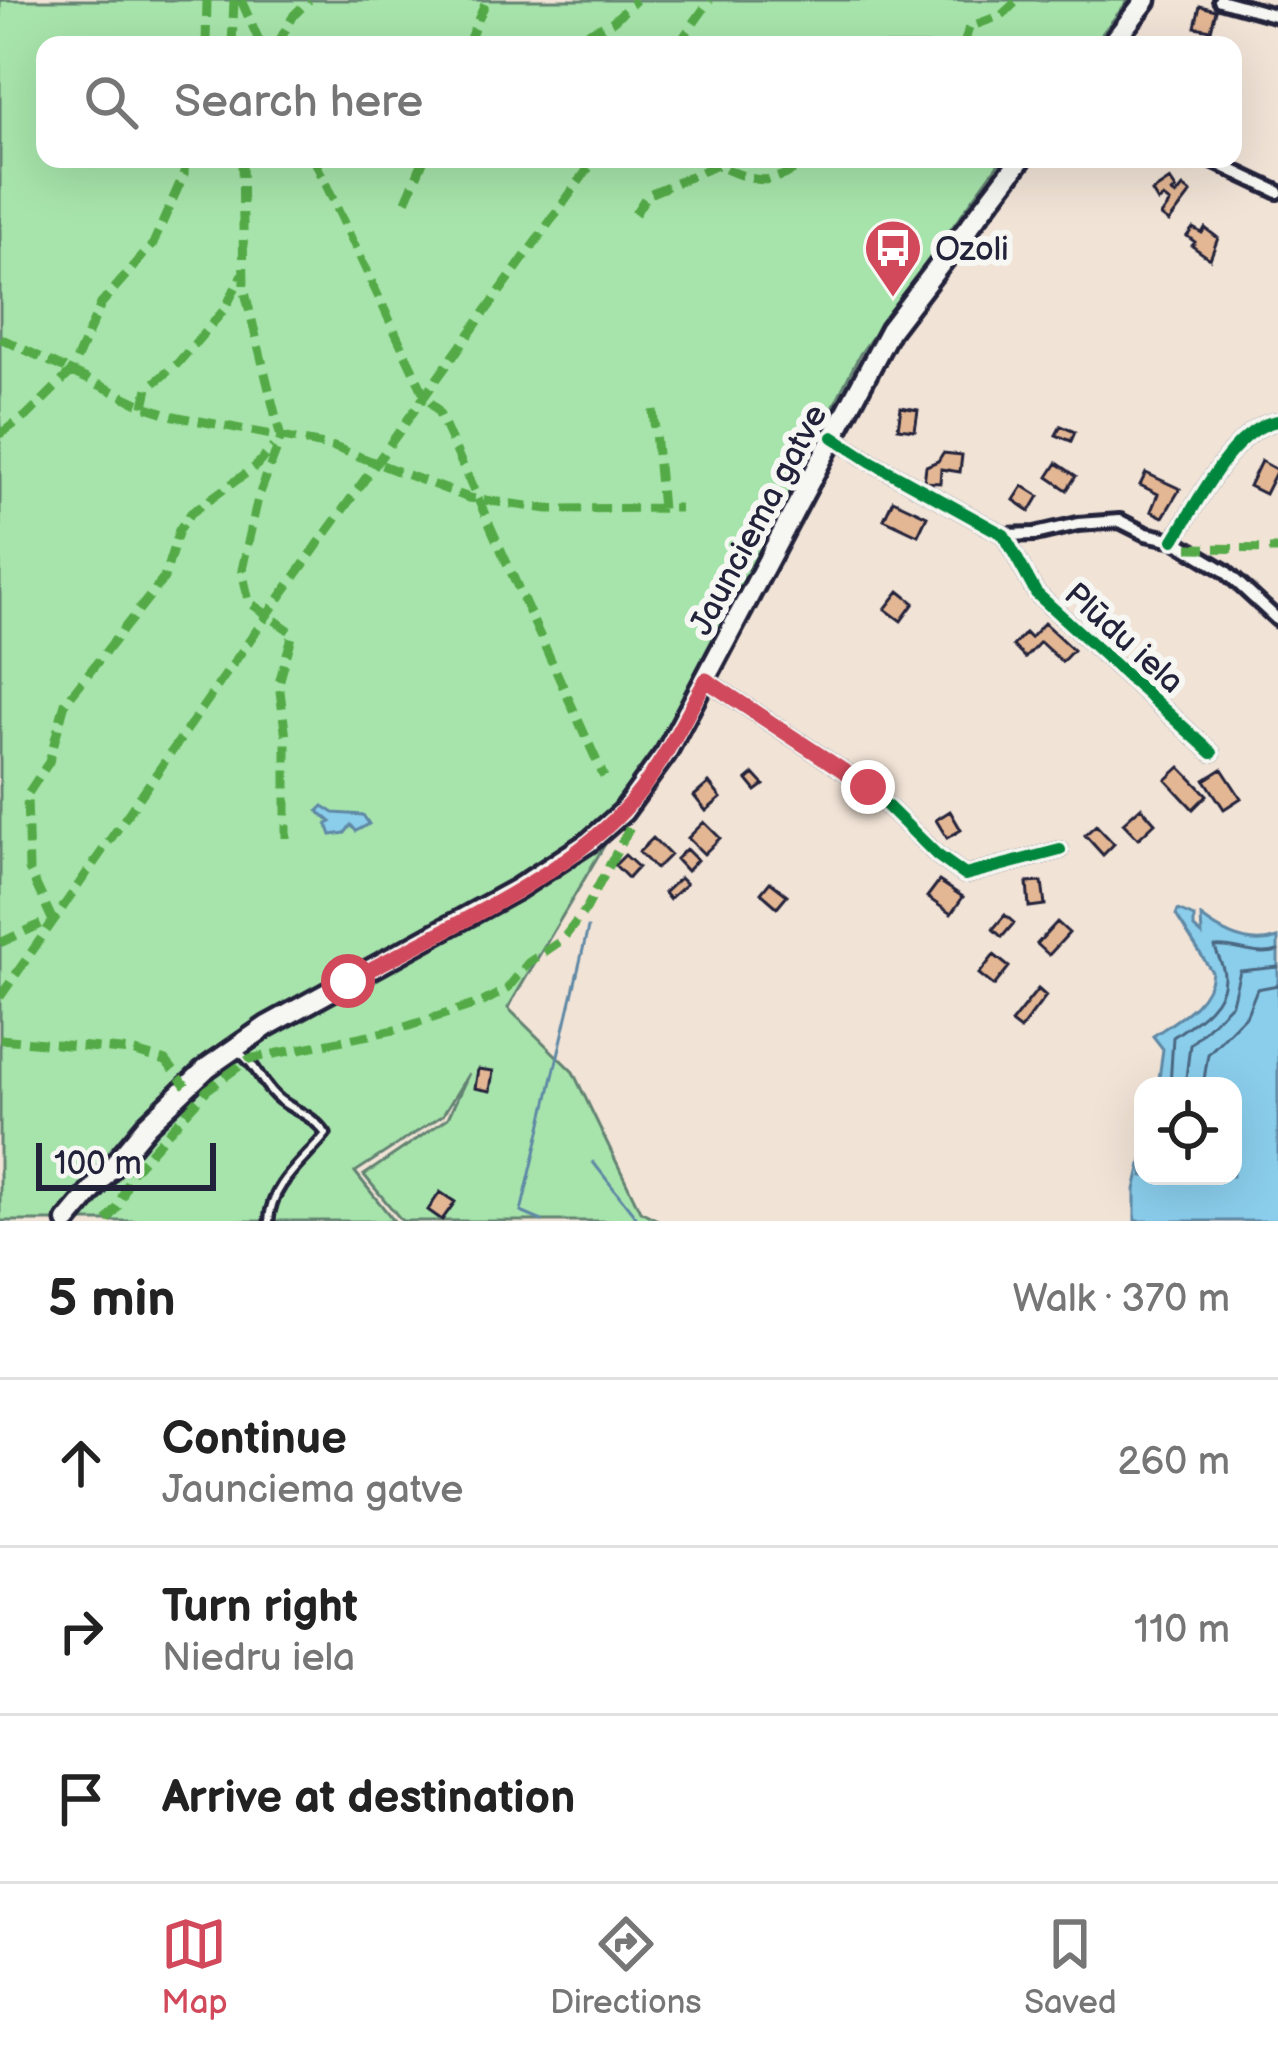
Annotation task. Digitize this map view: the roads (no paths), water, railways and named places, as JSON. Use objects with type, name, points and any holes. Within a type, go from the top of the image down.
[{"type":"main road","points":[[1118,36],[1146,0]]},
{"type":"main road","name":"Jaunciema gatve","points":[[67,1221],[147,1125],[232,1048],[517,889],[589,842],[623,812],[647,781],[706,680],[906,306],[1014,168]]},
{"type":"street","points":[[1220,0],[1278,16]]},
{"type":"street","points":[[1227,168],[1278,192]]},
{"type":"street","points":[[1174,540],[1230,453],[1254,429],[1278,421]]},
{"type":"street","points":[[833,437],[1004,535],[1120,521],[1146,534],[1174,540],[1225,571],[1278,620]]},
{"type":"street","name":"Plūdu iela","points":[[1004,535],[1036,593],[1212,753]]},
{"type":"street","points":[[706,680],[868,787],[937,855],[965,874],[1060,850]]},
{"type":"lane","points":[[232,1048],[257,1066],[262,1082],[281,1102],[311,1115],[326,1134],[285,1179],[269,1210],[269,1221]]},
{"type":"water","points":[[323,806],[334,813],[363,815],[369,824],[356,831],[351,825],[345,833],[331,835],[327,824],[331,822],[318,811]]},
{"type":"water","points":[[1178,910],[1194,917],[1194,928],[1202,935],[1201,917],[1237,938],[1278,938],[1278,1221],[1135,1221],[1136,1185],[1242,1185],[1242,1077],[1159,1077],[1163,1049],[1153,1036],[1199,1002],[1212,972],[1176,915]]},
{"type":"waterway","points":[[542,1221],[521,1212],[588,928]]},
{"type":"waterway","points":[[593,1162],[639,1221]]},
{"type":"place","name":"Ozoli","points":[[893,299]]}]
